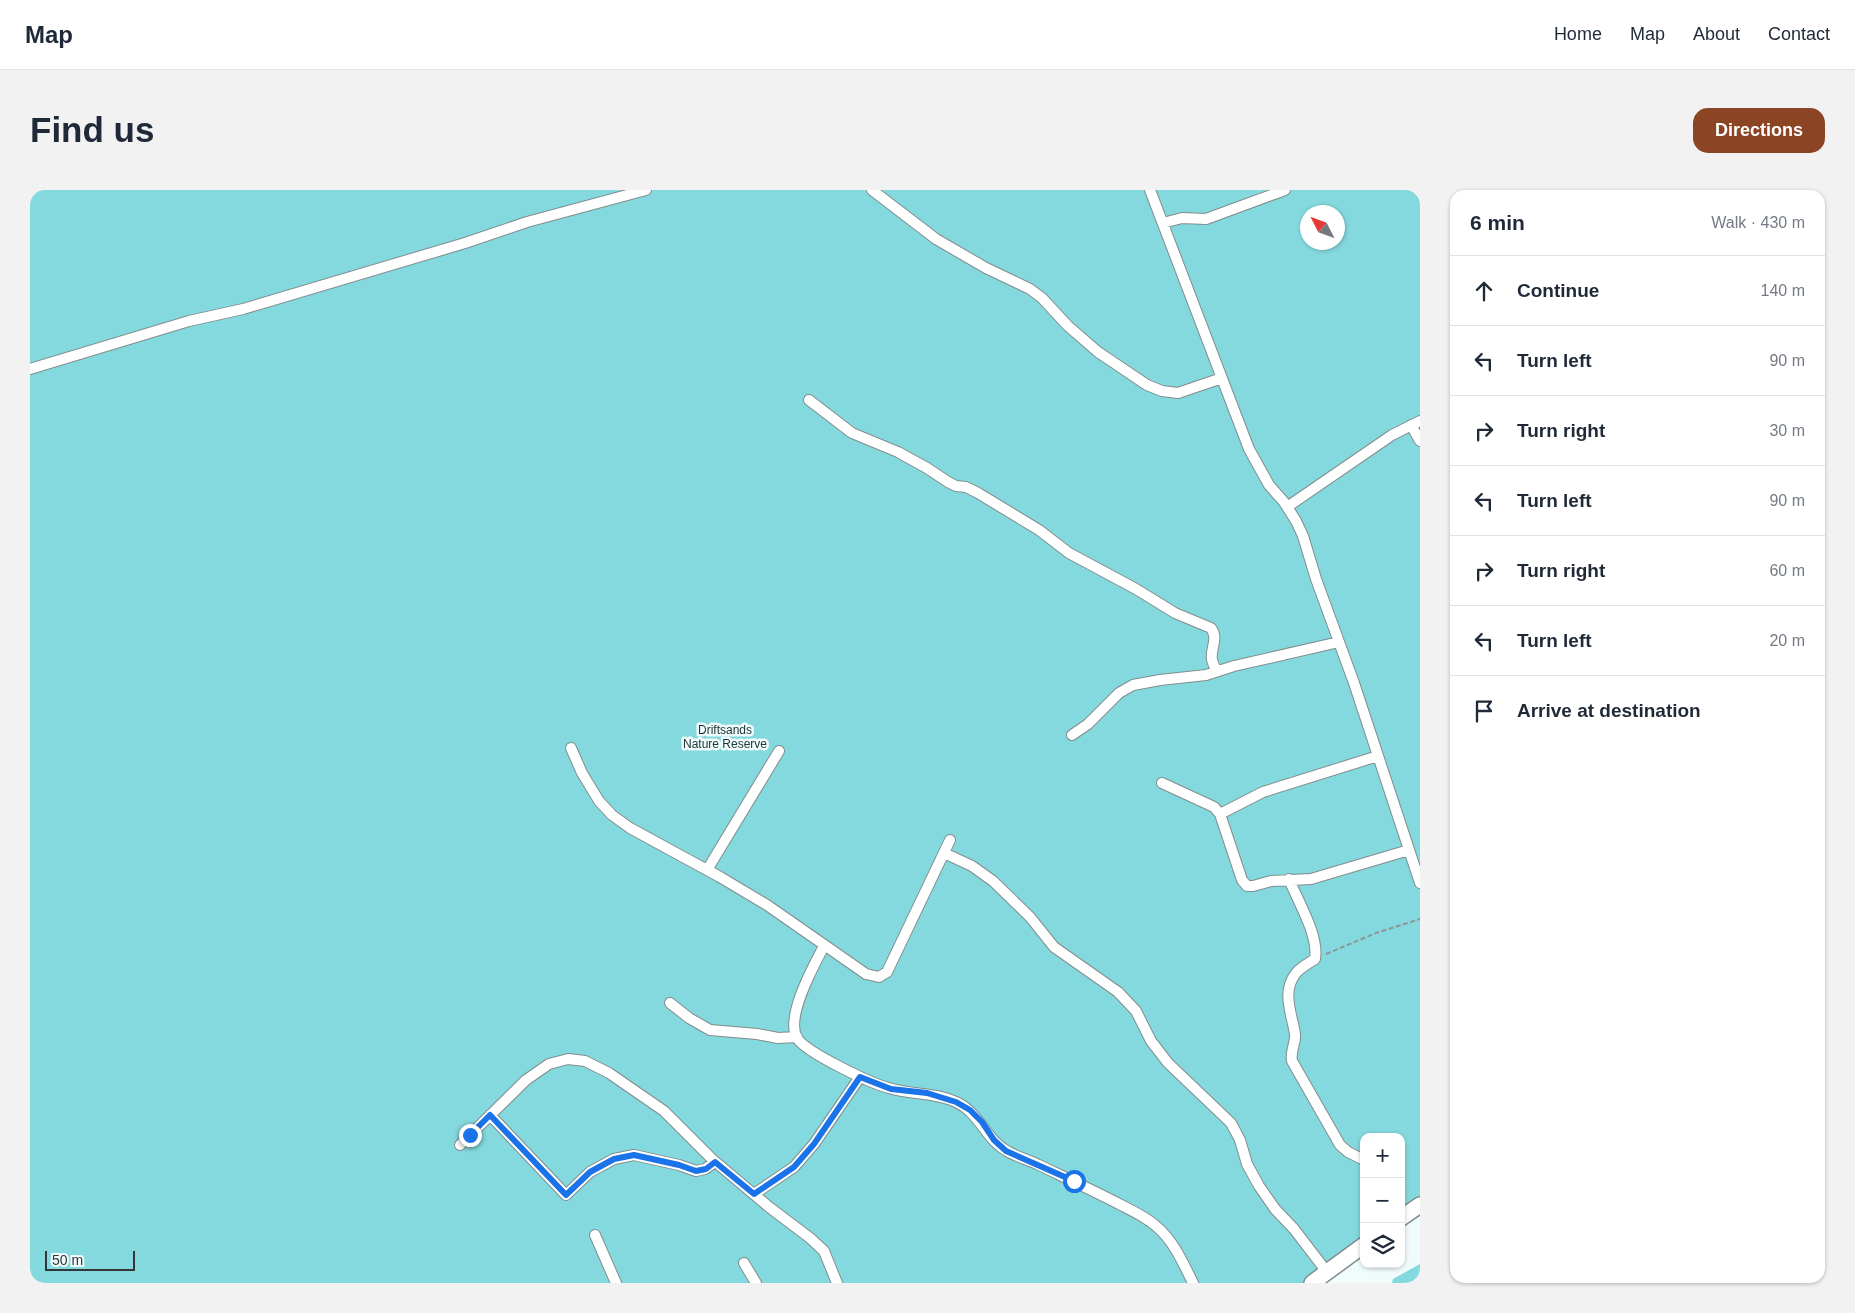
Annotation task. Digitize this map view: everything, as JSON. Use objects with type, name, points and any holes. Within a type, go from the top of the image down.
[{"type":"main road","points":[[1405,1213],[1420,1205]]},
{"type":"main road","points":[[1312,1283],[1360,1248]]},
{"type":"street","points":[[30,369],[189,321],[243,309],[465,243],[527,222],[646,190]]},
{"type":"street","points":[[872,190],[936,239],[986,268],[1030,289],[1042,298],[1068,326],[1098,352],[1147,385],[1162,392],[1178,393],[1222,378]]},
{"type":"street","points":[[1150,190],[1249,450],[1269,485],[1287,507],[1303,536],[1420,882]]},
{"type":"street","points":[[1163,223],[1182,218],[1206,219],[1286,190]]},
{"type":"street","points":[[809,400],[852,433],[898,452],[956,486],[966,487],[978,493],[1039,530],[1069,553],[1136,589],[1175,613],[1211,628],[1215,639],[1212,660],[1217,671]]},
{"type":"street","points":[[1287,507],[1392,436],[1416,423],[1420,441]]},
{"type":"street","points":[[1072,735],[1088,724],[1119,693],[1133,685],[1206,675],[1339,642]]},
{"type":"street","points":[[571,748],[582,773],[599,801],[612,815],[630,828],[767,905],[866,974],[879,977],[887,972],[950,840]]},
{"type":"street","points":[[707,870],[778,751]]},
{"type":"street","points":[[1220,814],[1263,792],[1378,756]]},
{"type":"street","points":[[1162,783],[1214,807],[1220,814],[1242,880],[1247,886],[1271,881],[1311,879],[1409,850]]},
{"type":"street","points":[[944,853],[972,866],[993,881],[1030,917],[1054,947],[1118,992],[1136,1011],[1151,1040],[1168,1063],[1231,1123],[1240,1140],[1247,1164],[1259,1186],[1275,1209],[1294,1229],[1327,1272]]},
{"type":"street","points":[[1289,880],[1314,937],[1316,951],[1315,959],[1296,972],[1288,988],[1288,1007],[1295,1040],[1290,1052],[1292,1061],[1340,1145],[1348,1152],[1360,1158]]},
{"type":"street","points":[[824,946],[811,970],[799,999],[794,1024],[797,1038],[806,1047],[860,1077],[891,1089],[927,1093],[956,1102],[970,1110],[982,1122],[994,1140],[1006,1151],[1088,1188],[1144,1217],[1156,1226],[1173,1245],[1193,1283]]},
{"type":"street","points":[[670,1003],[689,1018],[710,1030],[757,1034],[778,1038],[797,1038]]},
{"type":"street","points":[[460,1145],[526,1080],[548,1064],[568,1059],[585,1061],[609,1073],[664,1111],[715,1162],[810,1238],[824,1252],[837,1283]]},
{"type":"street","points":[[754,1194],[794,1167],[814,1144],[860,1077]]},
{"type":"street","points":[[490,1115],[566,1195],[590,1172],[614,1159],[634,1155],[679,1165],[696,1171],[706,1169],[715,1162]]},
{"type":"street","points":[[595,1234],[616,1283]]},
{"type":"street","points":[[744,1263],[756,1283]]},
{"type":"path","points":[[1315,959],[1376,933],[1420,919]]},
{"type":"green space","name":"Driftsands Nature Reserve","points":[[30,190],[1420,190],[1420,1208],[1405,1218],[1405,1133],[1360,1133],[1360,1250],[1313,1283],[30,1283]]},
{"type":"green space","points":[[1420,1264],[1420,1283],[1392,1283],[1393,1279]]},
{"type":"route","points":[[470,1135],[490,1115],[566,1195],[590,1172],[614,1159],[634,1155],[679,1165],[696,1171],[706,1169],[715,1162],[754,1194],[794,1167],[814,1144],[860,1077],[891,1089],[927,1093],[956,1102],[970,1110],[982,1122],[994,1140],[1006,1151],[1074,1181]]}]
